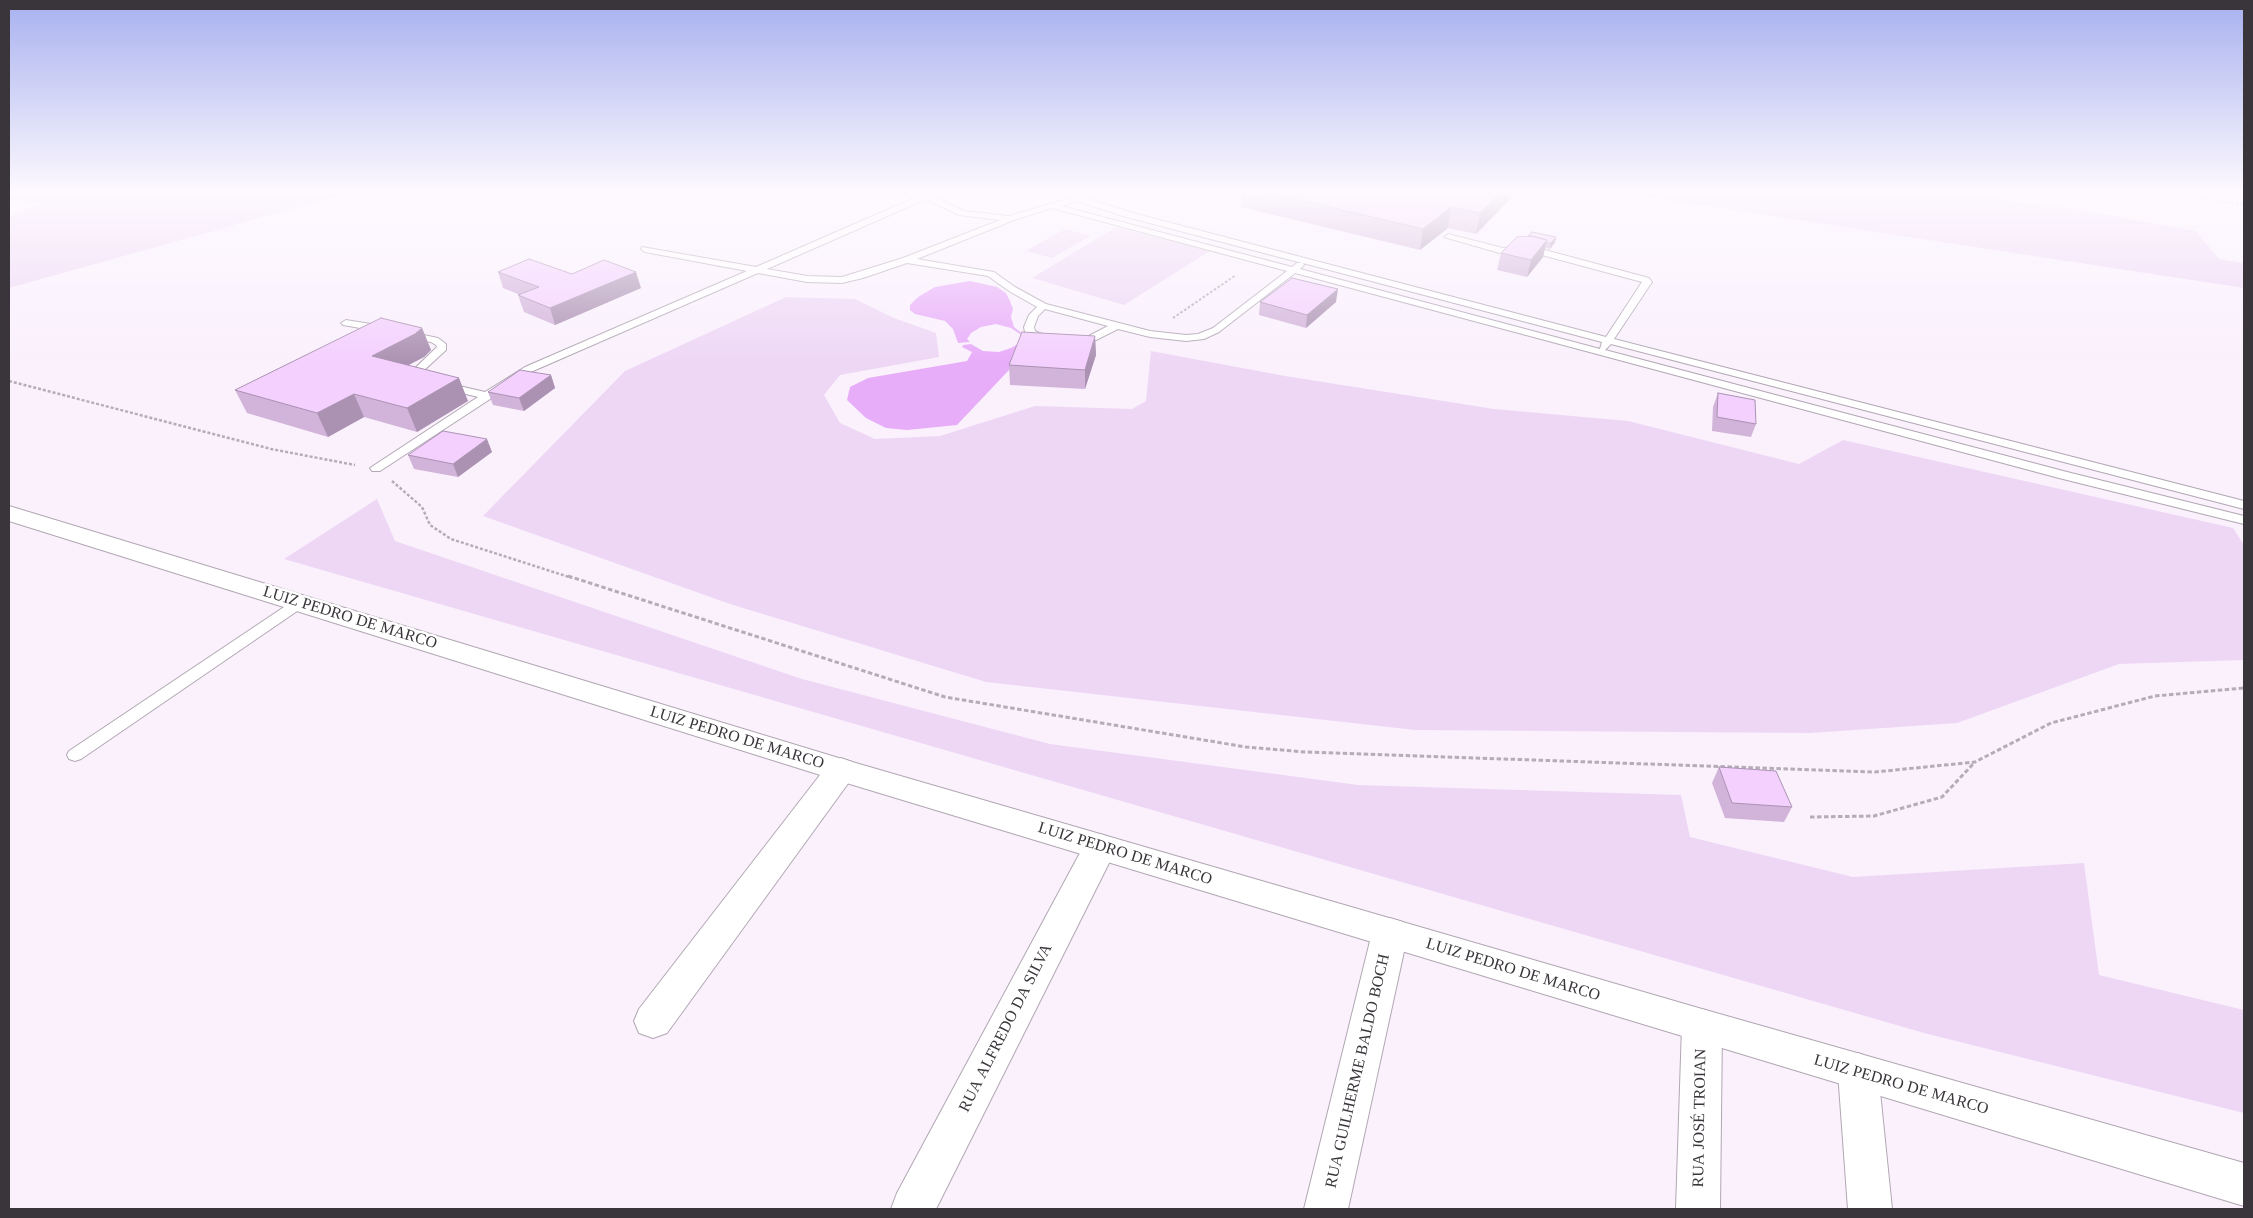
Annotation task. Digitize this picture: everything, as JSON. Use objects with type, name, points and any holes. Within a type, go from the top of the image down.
[{"type":"main road","name":"LUIZ PEDRO DE MARCO","points":[[9,513],[841,770],[2244,1185]]},
{"type":"main road","points":[[653,1021],[841,770]]},
{"type":"main road","name":"RUA ALFREDO DA SILVA","points":[[912,1209],[1100,846]]},
{"type":"main road","name":"RUA GUILHERME BALDO BOCH","points":[[1326,1209],[1390,933]]},
{"type":"main road","name":"RUA JOSÉ TROIAN","points":[[1698,1209],[1702,1026]]},
{"type":"main road","points":[[1858,1072],[1870,1209]]},
{"type":"lane","points":[[645,249],[807,279],[832,281],[855,278],[934,249]]},
{"type":"lane","points":[[376,468],[529,369],[803,249]]},
{"type":"lane","points":[[1219,249],[2053,472],[2244,520]]},
{"type":"lane","points":[[1259,249],[2080,464],[2244,505]]},
{"type":"lane","points":[[1495,249],[1503,251],[1520,249]]},
{"type":"lane","points":[[1530,249],[1643,278],[1647,282],[1602,350]]},
{"type":"lane","points":[[906,260],[991,274],[1012,289],[1043,306],[1150,334],[1186,338],[1208,334],[1305,261]]},
{"type":"lane","points":[[1431,305],[1442,296]]},
{"type":"lane","points":[[1043,306],[1034,315],[1028,327],[1030,332],[1063,342],[1090,339],[1117,325]]},
{"type":"lane","points":[[346,323],[434,340],[442,348],[415,373],[415,376],[437,384],[487,396]]},
{"type":"lane","points":[[75,755],[301,602]]},
{"type":"path","points":[[1150,334],[1234,275],[1244,274],[1280,281]]},
{"type":"path","points":[[9,381],[271,449],[333,462],[376,468],[422,507],[430,525],[451,540],[945,697],[1246,747],[1306,752],[1875,772],[1975,762]]},
{"type":"path","points":[[1810,817],[1874,816],[1942,797],[1975,762],[2051,723],[2154,696],[2244,688]]},
{"type":"shaded area","points":[[9,249],[149,249],[9,288]]},
{"type":"shaded area","points":[[1030,249],[1068,249],[1052,258],[1026,251]]},
{"type":"shaded area","points":[[1080,249],[1202,249],[1210,251],[1124,305],[1032,278]]},
{"type":"shaded area","points":[[1987,249],[2211,249],[2219,259],[2244,263],[2244,288]]},
{"type":"shaded area","points":[[970,281],[997,287],[1006,293],[1010,301],[1013,309],[1011,317],[1014,327],[1024,335],[1015,361],[1009,370],[957,425],[907,430],[886,428],[866,418],[847,400],[850,387],[868,378],[967,361],[972,352],[962,347],[963,345],[971,344],[983,351],[999,352],[1021,342],[1020,334],[1011,328],[996,324],[981,327],[971,333],[967,339],[970,342],[958,343],[953,329],[945,321],[915,314],[910,310],[910,305],[918,297],[935,287]]},
{"type":"shaded area","points":[[786,297],[855,299],[894,318],[936,333],[939,357],[840,375],[824,395],[840,423],[875,439],[940,436],[1035,406],[1132,409],[1146,401],[1151,351],[1285,376],[1494,409],[1628,421],[1799,464],[1843,440],[2233,528],[2244,545],[2244,660],[2119,664],[1957,723],[1810,733],[1415,730],[986,682],[730,604],[483,516],[625,371]]},
{"type":"shaded area","points":[[377,499],[395,541],[802,679],[1050,744],[1358,785],[1681,795],[1690,837],[1853,877],[2084,863],[2099,975],[2244,1010],[2244,1113],[1924,1033],[284,559]]},
{"type":"building","points":[[1505,249],[1540,249],[1531,260],[1501,253]]},
{"type":"building","points":[[529,259],[572,274],[604,260],[636,272],[550,308],[518,295],[539,287],[498,272]]},
{"type":"building","points":[[1292,278],[1338,289],[1307,315],[1260,302]]},
{"type":"building","points":[[381,318],[422,328],[415,334],[372,356],[459,378],[407,408],[354,394],[317,413],[235,390]]},
{"type":"building","points":[[1022,332],[1095,336],[1085,370],[1009,365]]},
{"type":"building","points":[[520,370],[551,375],[519,398],[488,392]]},
{"type":"building","points":[[1718,393],[1755,400],[1756,424],[1717,417]]},
{"type":"building","points":[[443,431],[487,439],[453,464],[408,455]]},
{"type":"building","points":[[1719,767],[1776,771],[1792,807],[1732,803]]}]
